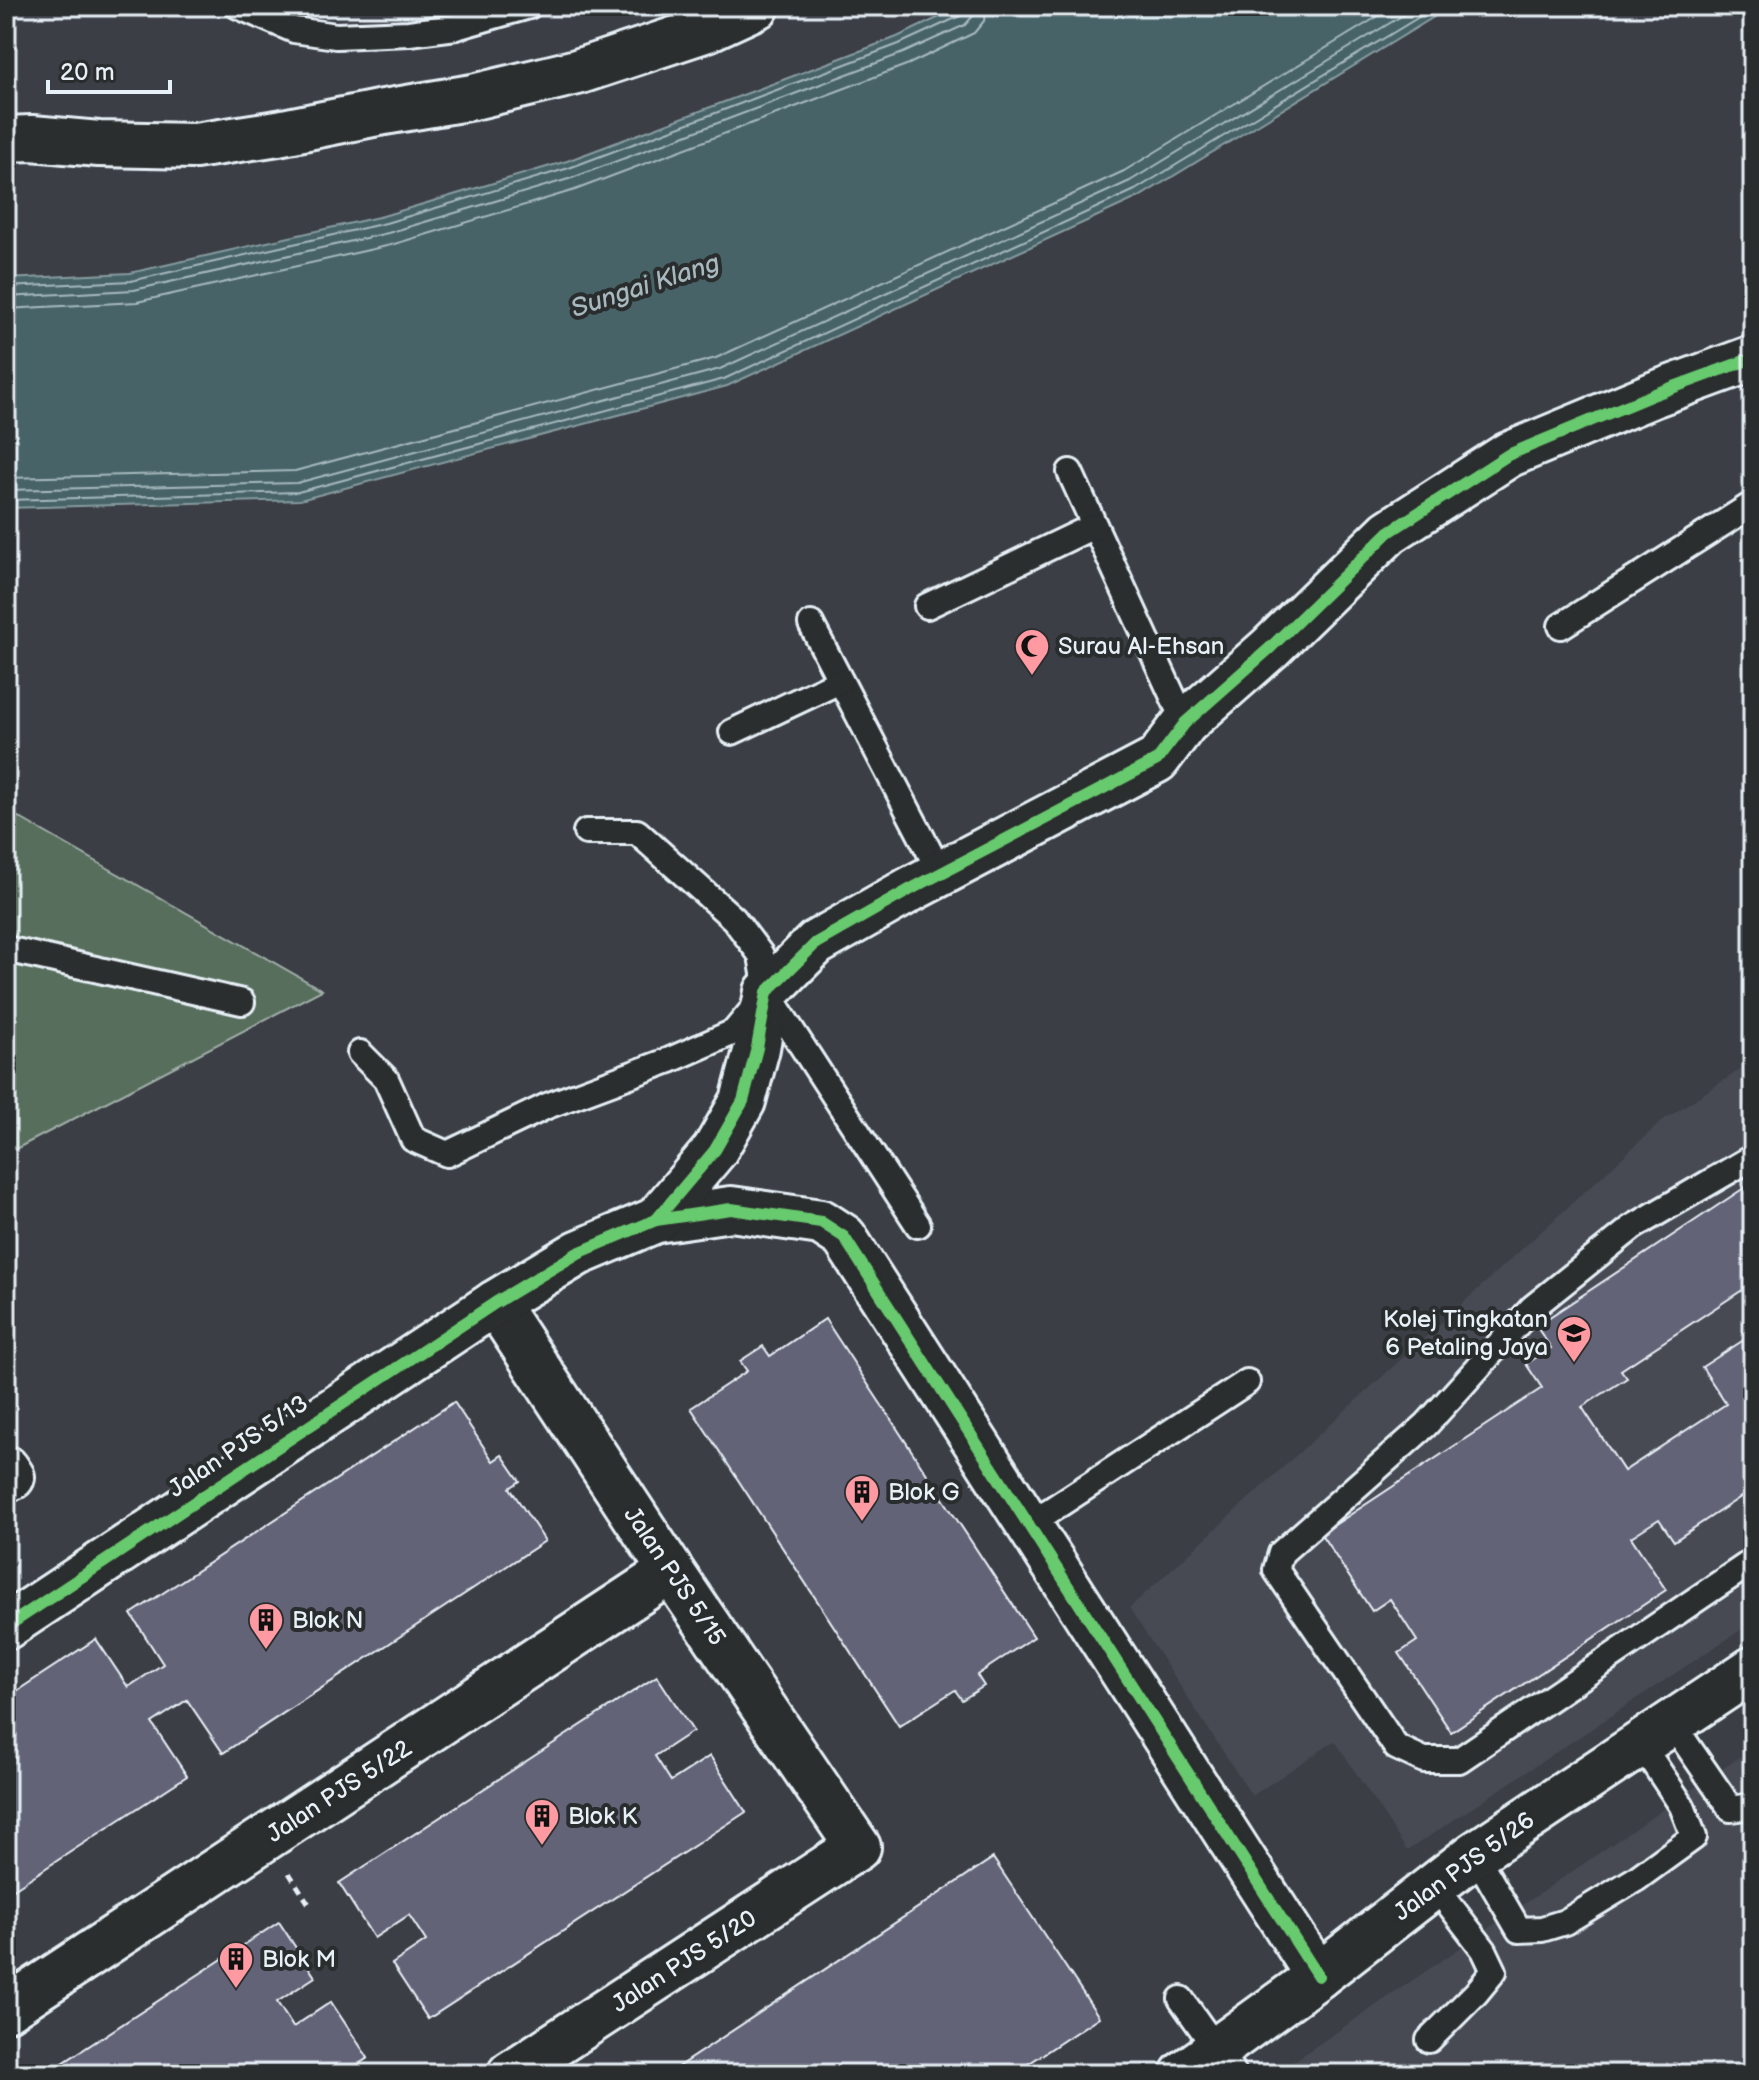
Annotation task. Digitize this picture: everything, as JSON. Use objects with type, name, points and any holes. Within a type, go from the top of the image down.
[{"type":"street","points":[[6,139],[195,146],[278,133],[473,97],[577,72],[707,29],[757,6]]},
{"type":"street","points":[[656,1220],[715,1150],[743,1101],[767,992],[816,943],[1157,760],[1185,723],[1270,648],[1389,532],[1495,463],[1655,394],[1753,358]]},
{"type":"street","points":[[656,1220],[731,1209],[821,1222],[844,1237],[1318,1976]]},
{"type":"street","name":"Jalan PJS 5/13","points":[[6,1627],[495,1303],[578,1253],[656,1220]]},
{"type":"street","name":"Jalan PJS 5/15","points":[[495,1303],[858,1847]]},
{"type":"street","points":[[6,1468],[12,1477],[6,1480]]},
{"type":"street","name":"Jalan PJS 5/22","points":[[6,2009],[671,1571]]},
{"type":"street","name":"Jalan PJS 5/26","points":[[1212,2066],[1318,1976],[1475,1854],[1753,1669]]},
{"type":"street","name":"Jalan PJS 5/20","points":[[510,2074],[858,1847]]},
{"type":"lane","points":[[238,6],[294,30],[336,36],[409,33],[456,27],[529,6]]},
{"type":"lane","points":[[1070,472],[1185,723]]},
{"type":"lane","points":[[1561,626],[1753,504]]},
{"type":"lane","points":[[927,606],[1094,526]]},
{"type":"lane","points":[[811,624],[941,874]]},
{"type":"lane","points":[[732,732],[840,681]]},
{"type":"lane","points":[[586,832],[637,832],[734,919],[761,955],[767,992],[918,1225]]},
{"type":"lane","points":[[6,949],[242,1002]]},
{"type":"lane","points":[[360,1053],[386,1079],[413,1139],[447,1154],[547,1106],[670,1060],[734,1032],[767,992]]},
{"type":"lane","points":[[1753,1157],[1633,1227],[1532,1308],[1426,1425],[1281,1553],[1276,1570],[1396,1747],[1424,1760],[1459,1760],[1753,1561]]},
{"type":"lane","points":[[1028,1525],[1247,1382]]},
{"type":"lane","points":[[1656,1734],[1731,1809],[1753,1806]]},
{"type":"lane","points":[[1475,1854],[1519,1930],[1542,1929],[1565,1922],[1636,1879],[1694,1837],[1656,1734]]},
{"type":"lane","points":[[1429,2040],[1494,1971],[1484,1950],[1435,1886]]},
{"type":"lane","points":[[1181,1999],[1212,2066]]},
{"type":"shaded area","name":"Kolej Tingkatan 6 Petaling Jaya","points":[[1753,1061],[1753,1622],[1407,1851],[1335,1741],[1252,1796],[1129,1608],[1663,1120]]},
{"type":"shaded area","points":[[1753,1748],[1753,2074],[1275,2074]]},
{"type":"green space","points":[[6,810],[322,990],[6,1154]]},
{"type":"water","name":"Sungai Klang","points":[[963,6],[1448,6],[1139,197],[727,386],[300,500],[6,508],[6,279],[130,273],[383,216],[567,161],[897,37]]},
{"type":"building","points":[[1753,1182],[1753,1283],[1621,1370],[1627,1378],[1582,1407],[1624,1471],[1726,1404],[1702,1367],[1753,1334],[1753,1489],[1674,1541],[1659,1519],[1631,1537],[1666,1590],[1451,1732],[1399,1653],[1417,1641],[1390,1599],[1372,1611],[1321,1534],[1542,1388],[1526,1364],[1551,1348],[1536,1326]]},
{"type":"building","name":"Blok G","points":[[825,1319],[1034,1637],[977,1675],[984,1686],[962,1700],[955,1690],[899,1726],[691,1408],[747,1371],[740,1361],[763,1346],[770,1356]]},
{"type":"building","name":"Blok N","points":[[454,1402],[493,1461],[502,1455],[520,1481],[510,1488],[545,1541],[223,1753],[187,1700],[152,1723],[187,1776],[6,1894],[6,1698],[96,1639],[128,1687],[163,1664],[131,1614]]},
{"type":"building","name":"Blok K","points":[[657,1676],[693,1731],[655,1756],[671,1781],[710,1756],[746,1812],[428,2019],[392,1964],[426,1941],[409,1915],[374,1938],[339,1883]]},
{"type":"building","points":[[993,1858],[1099,2017],[1013,2074],[667,2074]]},
{"type":"building","name":"Blok M","points":[[279,1922],[315,1977],[277,2002],[293,2027],[331,2002],[368,2058],[343,2074],[46,2074]]},
{"type":"cycle path","points":[[6,1627],[495,1303],[578,1253],[656,1220],[715,1150],[743,1101],[767,992],[816,943],[911,889],[1157,760],[1185,723],[1270,648],[1389,532],[1508,455],[1655,394],[1753,358]]},
{"type":"cycle path","points":[[656,1220],[731,1209],[821,1222],[844,1237],[1318,1976]]},
{"type":"place","name":"Surau Al-Ehsan","points":[[1032,677]]},
{"type":"place","name":"Kolej Tingkatan 6 Petaling Jaya","points":[[1574,1364]]},
{"type":"place","name":"Blok G","points":[[862,1523]]},
{"type":"place","name":"Blok N","points":[[266,1651]]},
{"type":"place","name":"Blok K","points":[[542,1847]]},
{"type":"place","name":"Blok M","points":[[236,1990]]}]
